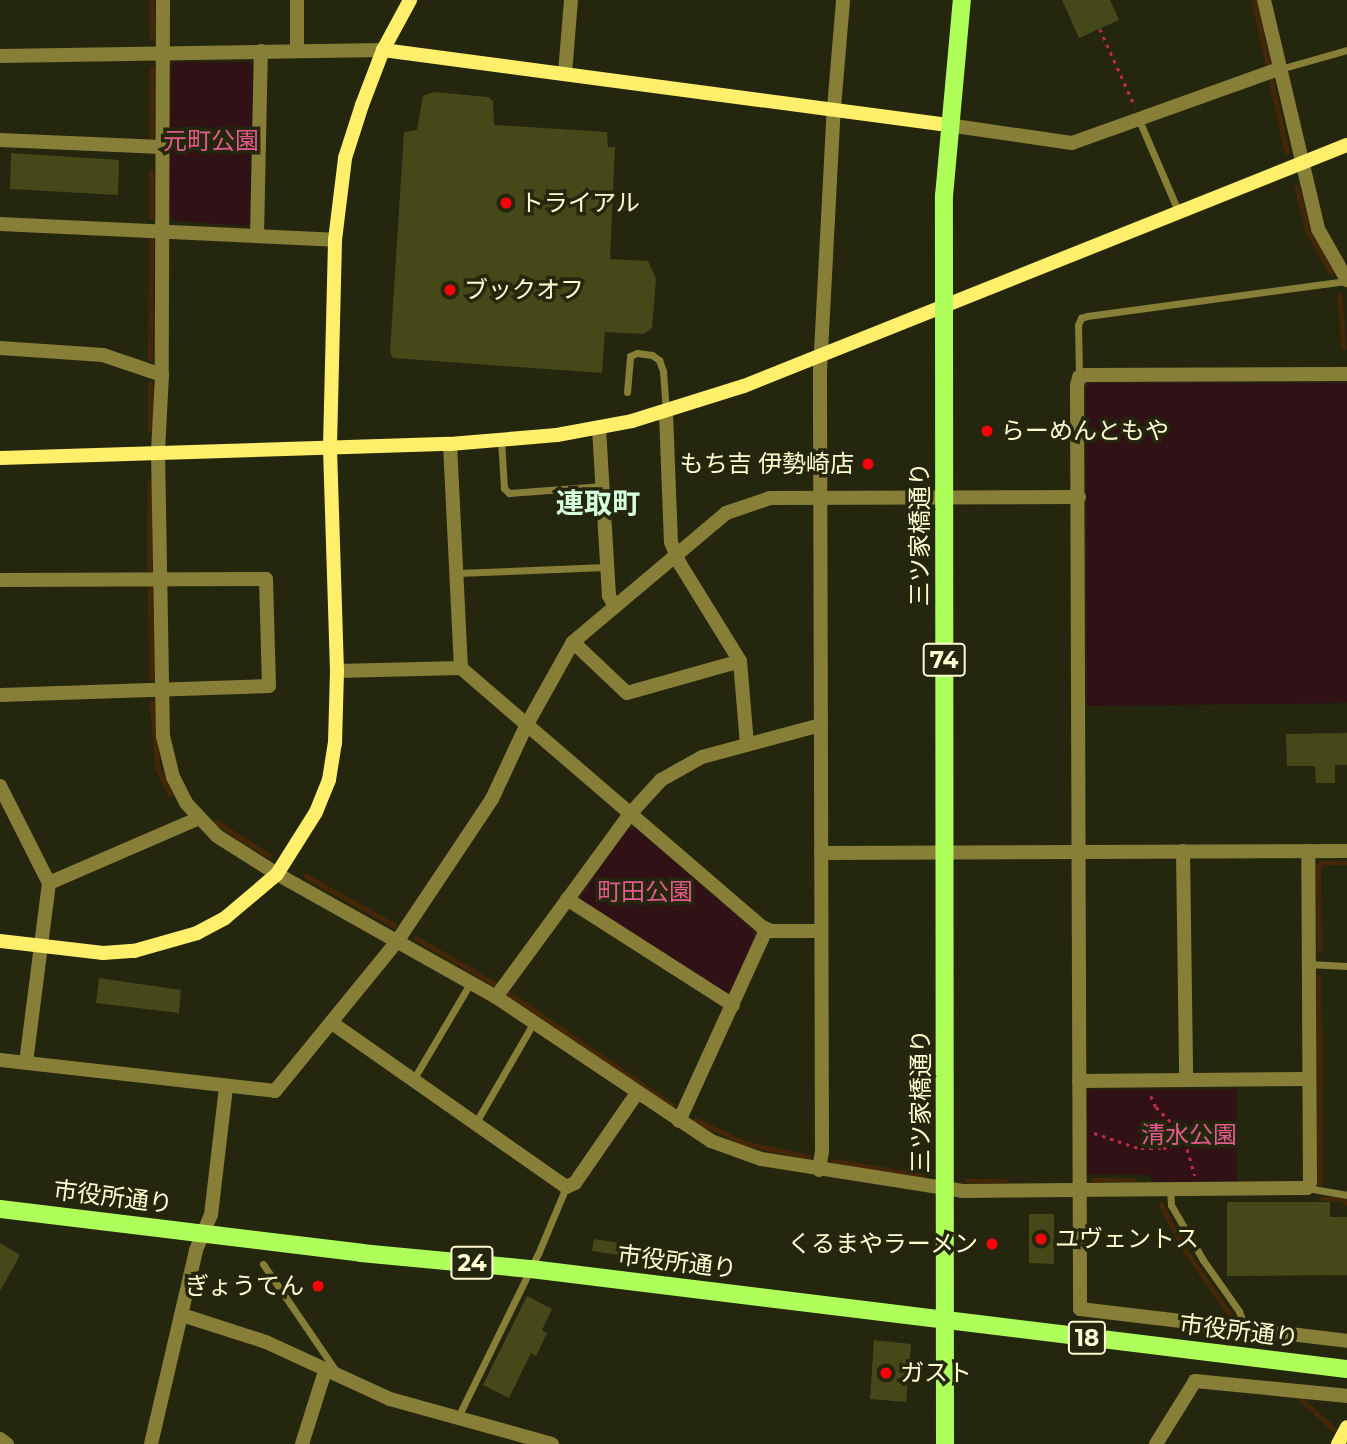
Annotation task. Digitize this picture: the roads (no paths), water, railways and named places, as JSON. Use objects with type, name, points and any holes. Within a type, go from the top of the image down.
[{"type":"main road","name":"三ツ家橋通り","points":[[946,1444],[944,196],[948,125],[962,0]]},
{"type":"main road","name":"市役所通り","points":[[0,1209],[361,1253],[531,1269],[1347,1369]]},
{"type":"street","points":[[163,0],[162,375],[158,451],[163,736],[173,777],[197,819],[216,836],[276,874],[471,981],[679,1121],[733,1152],[819,1170],[946,1190],[1307,1188],[1310,1182],[1307,1079],[1308,851]]},
{"type":"street","points":[[297,0],[297,50]]},
{"type":"street","points":[[0,941],[103,953],[164,945],[197,933],[225,918],[276,874],[316,812],[329,780],[335,743],[337,671],[330,446],[335,240],[345,158],[383,50],[410,0]]},
{"type":"street","points":[[565,73],[571,0]]},
{"type":"street","points":[[819,1170],[821,356],[834,108],[843,0]]},
{"type":"street","points":[[1264,0],[1318,229],[1347,280]]},
{"type":"street","points":[[0,56],[383,50],[834,108],[1072,143],[1279,69]]},
{"type":"street","points":[[257,236],[261,51]]},
{"type":"street","points":[[0,140],[162,148]]},
{"type":"street","points":[[0,458],[450,444],[599,428],[666,413],[821,356],[1347,145]]},
{"type":"street","points":[[0,224],[335,240]]},
{"type":"street","points":[[0,348],[103,355],[162,375]]},
{"type":"street","points":[[1347,374],[1079,377],[1080,1309],[1347,1340]]},
{"type":"street","points":[[666,413],[671,541],[675,555],[740,661],[747,745]]},
{"type":"street","points":[[599,428],[606,568],[609,596],[615,606]]},
{"type":"street","points":[[450,444],[461,668]]},
{"type":"street","points":[[0,1060],[275,1091],[398,940],[492,799],[526,726],[573,642],[675,555],[739,506],[770,498],[1079,497]]},
{"type":"street","points":[[0,580],[266,579],[269,686],[163,687],[0,695]]},
{"type":"street","points":[[573,642],[627,694],[740,661]]},
{"type":"street","points":[[337,671],[461,668],[766,930],[821,931]]},
{"type":"street","points":[[496,997],[630,814],[653,787],[675,770],[702,757],[821,724]]},
{"type":"street","points":[[0,786],[49,883],[26,1063]]},
{"type":"street","points":[[49,883],[197,819]]},
{"type":"street","points":[[821,853],[1347,850]]},
{"type":"street","points":[[1183,851],[1186,1080]]},
{"type":"street","points":[[567,899],[733,1005]]},
{"type":"street","points":[[679,1121],[766,930]]},
{"type":"street","points":[[331,1023],[566,1187],[575,1183],[637,1093]]},
{"type":"street","points":[[1079,1081],[1307,1079]]},
{"type":"street","points":[[151,1444],[196,1250],[214,1198],[226,1087]]},
{"type":"street","points":[[182,1315],[266,1342],[390,1399],[530,1441],[552,1444]]},
{"type":"street","points":[[302,1444],[332,1373]]},
{"type":"street","points":[[1156,1444],[1195,1381],[1347,1396]]},
{"type":"street","points":[[1338,1444],[1347,1427]]},
{"type":"street","points":[[0,1438],[7,1444]]},
{"type":"lane","points":[[1279,69],[1347,50]]},
{"type":"lane","points":[[1139,120],[1179,213]]},
{"type":"lane","points":[[1079,377],[1080,318],[1347,280]]},
{"type":"lane","points":[[627,392],[630,356],[637,353],[652,355],[659,360],[663,371],[666,413]]},
{"type":"lane","points":[[501,440],[504,488],[509,493],[603,486]]},
{"type":"lane","points":[[457,573],[606,568]]},
{"type":"lane","points":[[1308,964],[1347,966]]},
{"type":"lane","points":[[413,1080],[471,981]]},
{"type":"lane","points":[[474,1124],[534,1022]]},
{"type":"lane","points":[[458,1418],[531,1269],[566,1187]]},
{"type":"lane","points":[[1307,1188],[1347,1195]]},
{"type":"lane","points":[[1170,1190],[1171,1205],[1242,1316],[1245,1328]]},
{"type":"lane","points":[[263,1264],[332,1373]]},
{"type":"waterway","points":[[152,0],[152,38]]},
{"type":"waterway","points":[[1254,0],[1287,151]]},
{"type":"waterway","points":[[151,137],[152,68]]},
{"type":"waterway","points":[[151,172],[151,217]]},
{"type":"waterway","points":[[1297,187],[1308,231],[1331,272]]},
{"type":"waterway","points":[[150,359],[151,240]]},
{"type":"waterway","points":[[1340,295],[1344,347]]},
{"type":"waterway","points":[[150,384],[150,430]]},
{"type":"waterway","points":[[150,483],[150,570]]},
{"type":"waterway","points":[[150,585],[152,678]]},
{"type":"waterway","points":[[152,702],[158,768],[170,794]]},
{"type":"waterway","points":[[216,822],[268,855]]},
{"type":"waterway","points":[[1319,951],[1318,867],[1321,863],[1347,863]]},
{"type":"waterway","points":[[306,876],[394,925]]},
{"type":"waterway","points":[[416,938],[498,986]]},
{"type":"waterway","points":[[1319,977],[1320,1183]]},
{"type":"waterway","points":[[506,991],[672,1105]]},
{"type":"waterway","points":[[696,1120],[744,1143],[809,1157]]},
{"type":"waterway","points":[[834,1161],[923,1176]]},
{"type":"waterway","points":[[1093,1180],[1134,1180]]},
{"type":"waterway","points":[[967,1181],[1006,1181]]},
{"type":"waterway","points":[[1321,1199],[1342,1199],[1347,1203]]},
{"type":"waterway","points":[[1161,1204],[1184,1248],[1231,1316]]},
{"type":"waterway","points":[[1300,1398],[1334,1429]]},
{"type":"place","name":"トライアル","points":[[506,203]]},
{"type":"place","name":"ブックオフ","points":[[450,290]]},
{"type":"place","name":"らーめんともや","points":[[987,431]]},
{"type":"place","name":"もち吉 伊勢崎店","points":[[868,464]]},
{"type":"place","name":"ユヴェントス","points":[[1041,1239]]},
{"type":"place","name":"くるまやラーメン","points":[[992,1244]]},
{"type":"place","name":"ぎょうてん","points":[[318,1286]]},
{"type":"place","name":"ガスト","points":[[886,1373]]},
{"type":"district","name":"連取町","points":[[598,503]]},
{"type":"park label","name":"元町公園","points":[[211,141]]},
{"type":"park label","name":"町田公園","points":[[645,892]]},
{"type":"park label","name":"清水公園","points":[[1189,1135]]}]
